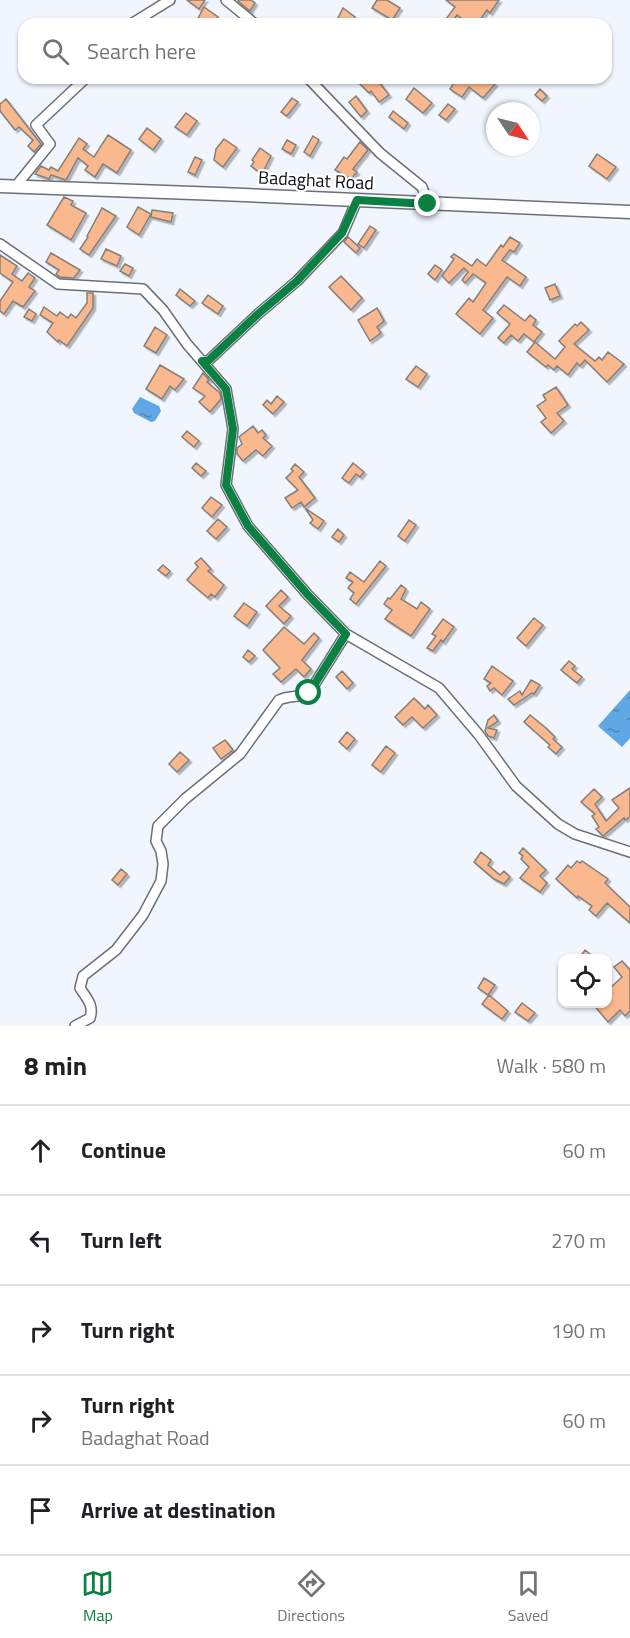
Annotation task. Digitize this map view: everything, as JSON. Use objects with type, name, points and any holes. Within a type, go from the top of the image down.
[{"type":"main road","name":"Badaghat Road","points":[[0,186],[630,212]]},
{"type":"street","points":[[141,18],[170,0]]},
{"type":"street","points":[[226,0],[248,18]]},
{"type":"street","points":[[15,187],[50,144],[36,125],[80,84]]},
{"type":"street","points":[[314,84],[380,153],[423,187],[428,204]]},
{"type":"street","points":[[202,361],[208,361],[297,281],[342,233],[357,200]]},
{"type":"street","points":[[0,244],[58,284],[143,289],[163,310],[226,389],[233,429],[226,485],[248,526],[308,595],[346,634],[439,688],[479,735],[516,786],[558,824],[575,834],[630,852]]},
{"type":"street","points":[[75,1026],[90,1018],[93,1010],[80,988],[83,976],[116,950],[143,915],[160,881],[163,864],[161,851],[156,841],[158,826],[185,799],[240,754],[279,700],[287,696],[301,697],[309,693],[346,634]]},
{"type":"water","points":[[140,397],[159,406],[161,411],[155,421],[151,422],[134,413],[132,409]]},
{"type":"water","points":[[630,690],[630,738],[622,747],[598,726]]},
{"type":"building","points":[[187,0],[205,0],[199,9]]},
{"type":"building","points":[[239,0],[251,0],[255,3],[250,11]]},
{"type":"building","points":[[377,0],[387,0],[400,8],[393,18],[389,18],[372,8]]},
{"type":"building","points":[[446,0],[499,0],[490,13],[487,10],[481,18],[461,18],[457,15],[455,18],[447,18],[455,7]]},
{"type":"building","points":[[204,7],[218,17],[217,18],[198,18]]},
{"type":"building","points":[[343,8],[355,17],[354,18],[338,18]]},
{"type":"building","points":[[360,84],[381,84],[389,95],[379,102],[371,91],[369,93]]},
{"type":"building","points":[[453,84],[495,84],[483,98],[469,87],[462,97],[450,89]]},
{"type":"building","points":[[414,88],[432,103],[423,113],[406,99]]},
{"type":"building","points":[[540,89],[547,96],[542,101],[535,95]]},
{"type":"building","points":[[356,96],[367,111],[361,117],[349,102]]},
{"type":"building","points":[[292,98],[298,102],[287,116],[281,112]]},
{"type":"building","points":[[6,99],[41,144],[34,152],[28,146],[33,140],[19,127],[15,130],[0,111],[0,104]]},
{"type":"building","points":[[448,104],[455,109],[446,120],[439,115]]},
{"type":"building","points":[[393,111],[408,123],[404,129],[389,117]]},
{"type":"building","points":[[186,113],[197,121],[187,135],[175,127]]},
{"type":"building","points":[[147,128],[161,139],[153,150],[139,139]]},
{"type":"building","points":[[108,135],[131,150],[117,173],[103,164],[95,177],[85,170],[88,166],[78,158],[66,180],[51,175],[49,179],[35,174],[41,166],[49,170],[51,167],[58,171],[79,138],[87,144],[83,149],[94,157]]},
{"type":"building","points":[[313,136],[319,140],[310,156],[304,152]]},
{"type":"building","points":[[224,139],[237,148],[223,167],[214,160],[216,149]]},
{"type":"building","points":[[287,140],[296,145],[291,154],[282,149]]},
{"type":"building","points":[[360,142],[368,150],[353,169],[357,172],[351,179],[335,170],[344,157],[347,159]]},
{"type":"building","points":[[260,148],[271,156],[262,174],[251,166]]},
{"type":"building","points":[[597,154],[616,167],[607,179],[589,166]]},
{"type":"building","points":[[195,157],[202,160],[195,175],[188,172]]},
{"type":"building","points":[[64,197],[73,201],[71,205],[86,213],[71,240],[47,225]]},
{"type":"building","points":[[138,207],[151,214],[139,235],[127,227]]},
{"type":"building","points":[[102,208],[116,216],[89,255],[80,249]]},
{"type":"building","points":[[152,210],[173,213],[171,222],[151,217]]},
{"type":"building","points":[[370,226],[376,230],[364,248],[358,244]]},
{"type":"building","points":[[348,237],[360,248],[356,253],[344,242]]},
{"type":"building","points":[[510,237],[520,243],[514,252],[510,250],[502,260],[526,277],[520,286],[507,277],[483,310],[493,318],[480,334],[456,314],[469,298],[473,302],[486,283],[473,274],[465,283],[462,280],[468,272],[464,268],[449,283],[442,276],[454,259],[451,257],[454,254],[472,266],[477,259],[486,266],[501,245],[503,247]]},
{"type":"building","points":[[106,249],[121,256],[117,266],[101,259]]},
{"type":"building","points":[[51,253],[80,270],[74,278],[60,277],[56,274],[59,270],[46,262]]},
{"type":"building","points":[[0,255],[17,266],[12,274],[22,281],[28,273],[35,278],[29,287],[35,291],[23,307],[13,301],[4,314],[0,311],[0,301],[13,282],[0,273]]},
{"type":"building","points":[[125,264],[133,268],[129,276],[120,271]]},
{"type":"building","points":[[435,265],[442,270],[435,280],[428,274]]},
{"type":"building","points":[[341,276],[362,298],[351,310],[329,287]]},
{"type":"building","points":[[555,284],[560,296],[550,300],[545,288]]},
{"type":"building","points":[[180,289],[195,301],[190,306],[176,295]]},
{"type":"building","points":[[87,293],[93,293],[93,308],[67,346],[59,340],[58,342],[47,332],[53,323],[40,315],[44,307],[57,316],[60,312],[68,318],[71,314],[76,318],[87,303]]},
{"type":"building","points":[[208,295],[223,306],[218,314],[202,303]]},
{"type":"building","points":[[504,305],[525,321],[530,315],[536,320],[533,325],[542,332],[534,342],[524,334],[518,341],[511,335],[504,343],[498,338],[510,324],[497,313]]},
{"type":"building","points":[[377,308],[384,321],[377,327],[381,333],[370,341],[358,320]]},
{"type":"building","points":[[29,309],[36,314],[32,321],[24,317]]},
{"type":"building","points":[[581,322],[589,330],[574,344],[595,361],[599,357],[602,360],[608,352],[624,364],[607,382],[585,360],[580,366],[577,363],[568,375],[557,366],[554,370],[548,365],[546,367],[527,352],[535,342],[555,359],[565,347],[559,341],[575,324],[577,326]]},
{"type":"building","points":[[155,327],[167,335],[156,353],[144,346]]},
{"type":"building","points":[[160,365],[184,379],[175,390],[170,386],[162,399],[146,389]]},
{"type":"building","points":[[416,366],[427,374],[418,387],[406,379]]},
{"type":"building","points":[[203,373],[209,380],[207,382],[220,393],[221,399],[210,412],[199,402],[205,396],[193,388]]},
{"type":"building","points":[[556,387],[568,405],[557,413],[564,421],[551,433],[541,422],[546,418],[537,406],[546,400],[543,395]]},
{"type":"building","points":[[277,396],[284,402],[273,414],[263,405],[267,400],[271,404]]},
{"type":"building","points":[[253,426],[258,433],[262,430],[266,435],[263,438],[272,446],[263,456],[256,450],[243,461],[237,454],[237,448],[242,444],[239,437]]},
{"type":"building","points":[[187,431],[199,441],[194,447],[182,437]]},
{"type":"building","points":[[196,463],[206,471],[201,476],[192,468]]},
{"type":"building","points":[[353,463],[364,472],[360,477],[356,474],[349,483],[342,478]]},
{"type":"building","points":[[295,464],[304,472],[299,477],[315,498],[304,507],[301,502],[292,508],[285,498],[298,490],[286,478],[293,471],[291,469]]},
{"type":"building","points":[[211,497],[222,505],[212,517],[202,508]]},
{"type":"building","points":[[305,508],[324,521],[318,529],[310,523],[313,520]]},
{"type":"building","points":[[218,519],[227,527],[216,539],[207,531]]},
{"type":"building","points":[[409,520],[416,525],[405,541],[398,536]]},
{"type":"building","points":[[338,529],[344,535],[339,542],[332,537]]},
{"type":"building","points":[[201,558],[211,569],[208,571],[224,585],[215,597],[211,594],[208,598],[187,580],[198,567],[195,563]]},
{"type":"building","points":[[380,561],[386,566],[356,604],[350,599],[354,593],[348,588],[353,582],[346,578],[350,572],[364,582]]},
{"type":"building","points":[[163,565],[170,571],[166,576],[158,570]]},
{"type":"building","points":[[401,585],[406,589],[401,599],[417,609],[421,602],[430,609],[411,636],[385,619],[392,610],[384,604]]},
{"type":"building","points":[[281,590],[288,597],[279,606],[291,616],[284,624],[266,606]]},
{"type":"building","points":[[244,603],[257,612],[247,626],[234,616]]},
{"type":"building","points":[[534,618],[543,625],[526,646],[517,638]]},
{"type":"building","points":[[443,619],[454,627],[433,651],[427,648],[436,636],[432,634]]},
{"type":"building","points":[[284,627],[304,644],[314,633],[319,638],[302,660],[311,669],[304,677],[296,669],[281,682],[273,674],[280,668],[263,650]]},
{"type":"building","points":[[248,650],[255,656],[249,662],[243,657]]},
{"type":"building","points":[[569,661],[575,666],[572,669],[582,677],[577,683],[561,670]]},
{"type":"building","points":[[492,666],[513,681],[502,695],[494,688],[490,691],[487,686],[491,683],[484,679]]},
{"type":"building","points":[[342,671],[353,683],[347,689],[336,677]]},
{"type":"building","points":[[531,680],[540,685],[534,694],[532,693],[514,705],[508,699],[520,691],[522,695]]},
{"type":"building","points":[[414,698],[425,709],[428,705],[437,715],[423,728],[412,717],[403,725],[395,717]]},
{"type":"building","points":[[494,715],[498,721],[488,728],[497,730],[494,738],[488,736],[485,731],[488,720]]},
{"type":"building","points":[[530,715],[555,737],[553,739],[562,747],[556,754],[548,747],[550,745],[524,722]]},
{"type":"building","points":[[347,732],[355,739],[347,749],[339,742]]},
{"type":"building","points":[[225,740],[233,750],[221,759],[213,748]]},
{"type":"building","points":[[386,746],[395,753],[381,772],[372,765]]},
{"type":"building","points":[[180,752],[189,760],[177,772],[169,764]]},
{"type":"building","points":[[630,788],[630,817],[625,820],[624,818],[603,836],[596,829],[599,827],[592,816],[595,814],[581,802],[594,789],[602,797],[595,804],[606,821],[619,808],[612,800]]},
{"type":"building","points":[[523,848],[546,870],[540,876],[547,883],[540,892],[520,878],[529,867],[521,859],[523,856],[519,853]]},
{"type":"building","points":[[481,852],[491,860],[488,865],[500,875],[504,871],[510,877],[504,884],[494,879],[474,862]]},
{"type":"building","points":[[577,861],[580,863],[582,861],[608,879],[605,883],[630,907],[630,923],[607,903],[596,916],[589,910],[592,906],[578,896],[577,898],[556,879],[568,865],[571,868]]},
{"type":"building","points":[[121,869],[127,874],[118,885],[112,880]]},
{"type":"building","points":[[622,961],[630,970],[630,1011],[625,1016],[620,1010],[608,1022],[596,1008],[612,1008],[612,986],[622,977],[614,967]]},
{"type":"building","points":[[484,978],[495,985],[488,995],[478,988]]},
{"type":"building","points":[[489,995],[508,1011],[502,1019],[482,1004]]},
{"type":"building","points":[[522,1003],[535,1013],[528,1021],[515,1012]]},
{"type":"route","points":[[309,693],[346,634],[308,595],[248,526],[226,485],[233,429],[226,389],[202,361],[208,361],[297,281],[342,233],[357,200],[428,204]]}]
